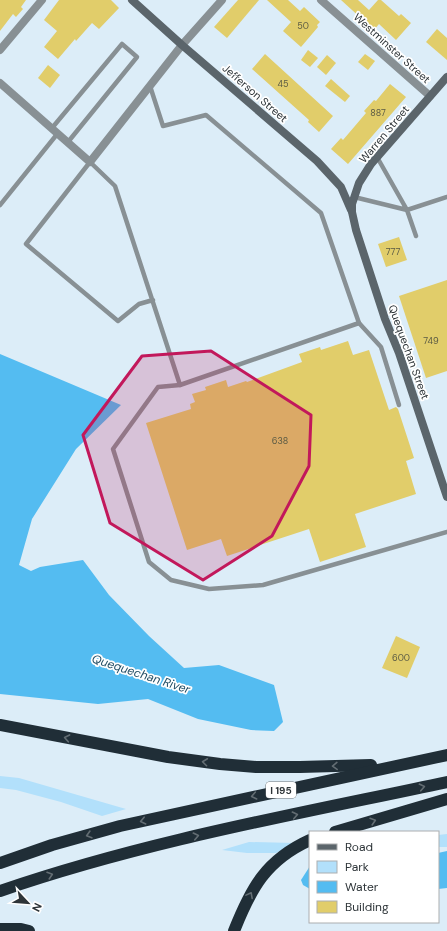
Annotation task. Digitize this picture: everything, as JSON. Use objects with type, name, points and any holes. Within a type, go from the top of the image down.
[{"type":"highway","points":[[0,725],[130,750],[203,762],[250,766],[300,767],[402,764]]},
{"type":"highway","name":"I 195","points":[[0,863],[52,846],[160,817],[447,755]]},
{"type":"highway","name":"I 195","points":[[0,891],[71,868],[176,841],[447,782]]},
{"type":"highway","points":[[338,831],[447,798]]},
{"type":"highway","points":[[234,931],[248,897],[256,883],[278,859],[307,842]]},
{"type":"highway","points":[[0,929],[29,931]]},
{"type":"main road","name":"Jefferson Street","points":[[132,0],[323,167],[341,186],[352,212]]},
{"type":"main road","name":"Warren Street","points":[[352,212],[354,197],[363,176],[377,157],[446,79]]},
{"type":"main road","name":"Quequechan Street","points":[[352,212],[356,230],[384,319],[399,353],[447,497]]},
{"type":"street","points":[[0,50],[42,0]]},
{"type":"street","points":[[0,83],[90,162],[182,45],[222,0]]},
{"type":"street","name":"Westminster Street","points":[[321,0],[430,96]]},
{"type":"lane","points":[[0,205],[122,44],[137,57],[68,142]]},
{"type":"lane","points":[[150,86],[163,126],[206,115],[321,213],[359,323],[381,348],[399,405]]},
{"type":"lane","points":[[377,157],[407,210],[416,236]]},
{"type":"lane","points":[[153,300],[139,304],[118,321],[26,244],[90,162],[115,186],[153,300],[180,385]]},
{"type":"lane","points":[[354,197],[407,210],[447,197]]},
{"type":"lane","points":[[359,323],[180,385],[158,387],[113,449],[149,562],[171,580],[209,589],[263,585],[447,532]]},
{"type":"highlighted area","points":[[211,351],[311,415],[309,466],[272,536],[203,580],[110,523],[83,435],[142,356]]},
{"type":"green space","points":[[0,776],[19,778],[126,809],[102,816],[61,802],[16,790],[0,788]]},
{"type":"green space","points":[[447,834],[447,847],[439,847],[439,835]]},
{"type":"green space","points":[[249,842],[295,843],[276,853],[247,853],[222,850]]},
{"type":"water","name":"Quequechan River","points":[[0,354],[121,405],[76,449],[32,519],[19,565],[31,571],[40,567],[83,560],[109,595],[149,636],[184,668],[219,665],[274,685],[283,722],[274,731],[251,730],[198,719],[148,699],[98,704],[0,694]]},
{"type":"water","points":[[447,851],[447,888],[439,889],[439,853]]},
{"type":"water","points":[[309,868],[309,888],[303,885],[301,880]]},
{"type":"building","points":[[0,0],[26,0],[21,7],[23,9],[16,17],[13,14],[0,31]]},
{"type":"building","points":[[59,0],[111,0],[119,8],[99,29],[92,23],[76,41],[75,39],[58,59],[44,47],[57,31],[44,20]]},
{"type":"building","points":[[238,0],[259,0],[227,38],[214,27]]},
{"type":"building","points":[[267,0],[288,0],[300,11],[304,7],[320,22],[317,25],[318,27],[301,47],[283,31],[291,22]]},
{"type":"building","points":[[341,0],[358,0],[369,10],[378,0],[381,0],[399,16],[401,14],[411,23],[396,40],[379,24],[374,30]]},
{"type":"building","points":[[437,29],[447,38],[447,60],[426,42]]},
{"type":"building","points":[[308,50],[318,58],[310,67],[301,60]]},
{"type":"building","points":[[265,54],[333,116],[319,132],[308,122],[309,120],[252,69]]},
{"type":"building","points":[[365,54],[375,61],[368,70],[358,62]]},
{"type":"building","points":[[327,55],[336,63],[326,75],[317,67]]},
{"type":"building","points":[[48,65],[60,75],[50,88],[38,78]]},
{"type":"building","points":[[331,79],[350,96],[345,102],[325,86]]},
{"type":"building","points":[[390,84],[406,97],[348,164],[331,149],[341,138],[343,140],[366,113],[364,111],[374,100],[376,101]]},
{"type":"building","points":[[399,237],[407,260],[386,267],[378,244]]},
{"type":"building","points":[[447,280],[447,371],[426,378],[399,296]]},
{"type":"building","points":[[348,341],[353,355],[369,350],[389,410],[396,407],[398,409],[414,458],[406,461],[416,494],[355,514],[366,547],[320,562],[309,529],[227,556],[221,539],[187,550],[146,423],[191,409],[190,404],[195,402],[192,394],[206,390],[205,387],[226,380],[228,387],[246,381],[247,382],[302,362],[299,354],[320,347],[321,350]]},
{"type":"building","points":[[396,636],[420,647],[407,678],[382,668]]}]
